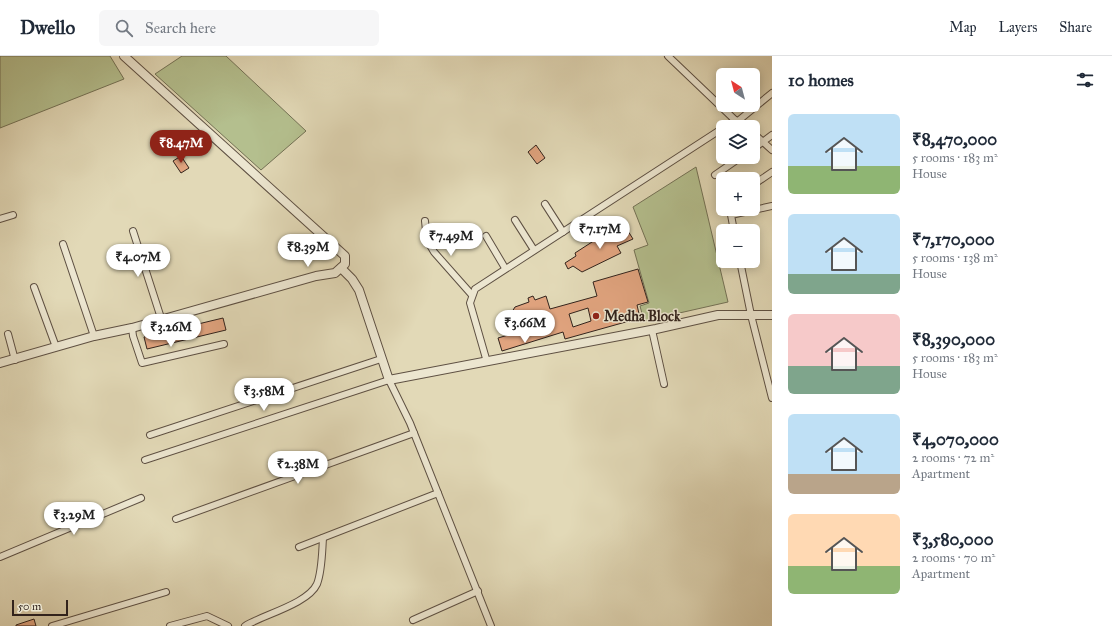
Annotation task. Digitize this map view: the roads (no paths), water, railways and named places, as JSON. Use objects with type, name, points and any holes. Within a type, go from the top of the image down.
[{"type":"street","points":[[0,363],[15,360],[56,346],[132,328],[161,318],[316,276],[335,273],[344,264],[345,256],[124,56]]},
{"type":"street","points":[[670,56],[737,120],[772,93]]},
{"type":"street","points":[[487,362],[470,303],[475,289],[483,282],[716,133]]},
{"type":"street","points":[[760,144],[772,135]]},
{"type":"street","points":[[760,139],[772,150]]},
{"type":"street","points":[[715,175],[731,164]]},
{"type":"street","points":[[760,180],[772,172]]},
{"type":"street","points":[[545,204],[563,232]]},
{"type":"street","points":[[733,224],[731,215],[772,206]]},
{"type":"street","points":[[0,219],[13,215]]},
{"type":"street","points":[[515,220],[534,250]]},
{"type":"street","points":[[425,221],[427,240],[434,252],[472,295]]},
{"type":"street","points":[[133,231],[161,318]]},
{"type":"street","points":[[486,236],[505,268]]},
{"type":"street","points":[[63,244],[94,336]]},
{"type":"street","points":[[341,268],[352,279],[359,290],[389,380],[396,391],[414,433],[491,626]]},
{"type":"street","points":[[741,268],[751,315],[772,398]]},
{"type":"street","points":[[34,287],[56,346]]},
{"type":"street","points":[[145,460],[389,380],[652,330],[718,315],[772,315]]},
{"type":"street","points":[[132,328],[132,336],[142,363],[224,344]]},
{"type":"street","points":[[652,330],[664,384]]},
{"type":"street","points":[[8,334],[15,360]]},
{"type":"street","points":[[150,435],[381,359]]},
{"type":"street","points":[[176,519],[414,433]]},
{"type":"street","points":[[299,547],[438,493]]},
{"type":"street","points":[[0,557],[141,498]]},
{"type":"street","points":[[245,626],[282,611],[307,595],[316,586],[323,538]]},
{"type":"street","points":[[413,620],[478,591]]},
{"type":"street","points":[[52,626],[166,592]]},
{"type":"street","points":[[170,626],[207,616],[228,626]]},
{"type":"place","name":"Medha Block","points":[[596,316]]}]
